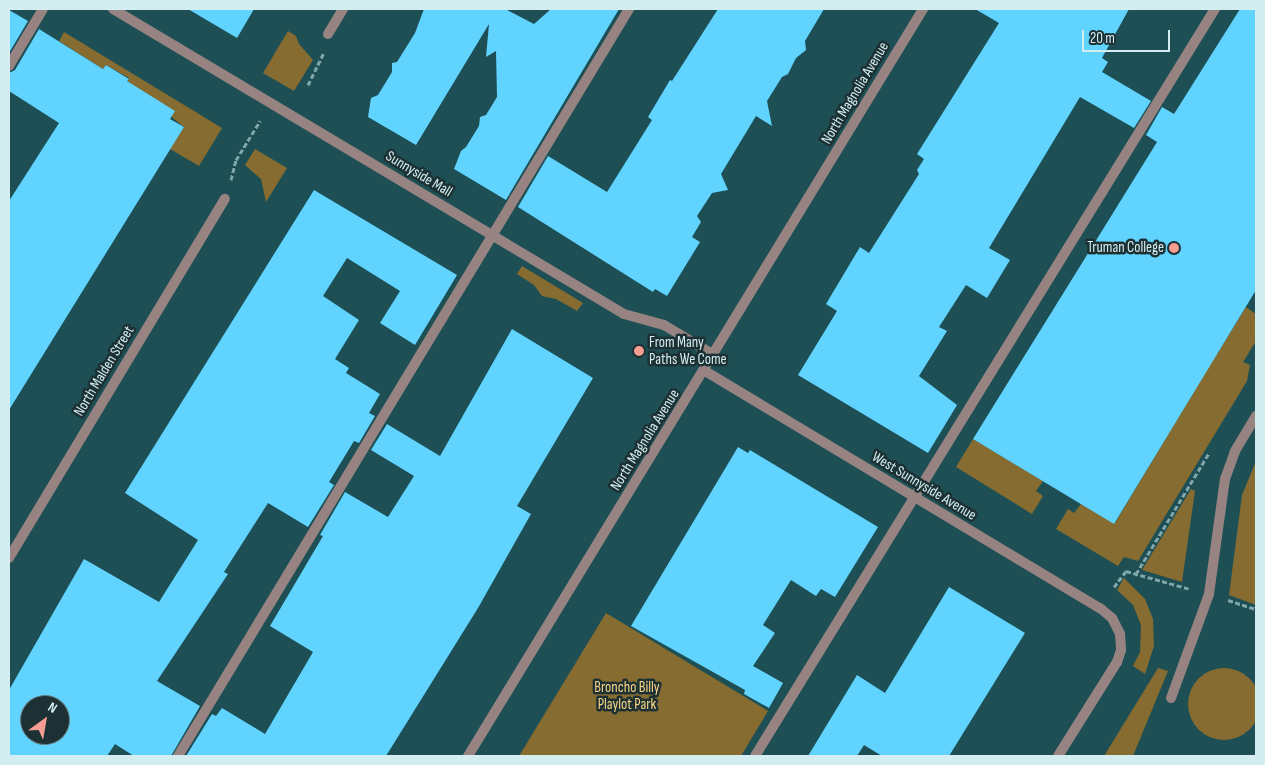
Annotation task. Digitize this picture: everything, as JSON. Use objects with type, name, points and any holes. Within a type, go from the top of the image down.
[{"type":"street","points":[[9,66],[43,9]]},
{"type":"street","name":"Sunnyside Mall","points":[[113,9],[624,314],[664,325],[714,355]]},
{"type":"street","points":[[328,34],[343,9]]},
{"type":"street","points":[[178,756],[629,9]]},
{"type":"street","name":"North Magnolia Avenue","points":[[468,756],[705,371],[923,9]]},
{"type":"street","points":[[755,756],[1215,9]]},
{"type":"street","name":"North Malden Street","points":[[9,558],[225,200]]},
{"type":"street","name":"West Sunnyside Avenue","points":[[705,371],[1100,608],[1112,618],[1120,634],[1121,650],[1117,662],[1058,756]]},
{"type":"street","points":[[1171,698],[1210,594],[1225,479],[1235,451],[1256,416]]},
{"type":"path","points":[[308,85],[321,63],[328,34]]},
{"type":"path","points":[[225,200],[236,160],[271,104]]},
{"type":"path","points":[[1136,574],[1209,452]]},
{"type":"path","points":[[1114,587],[1126,572],[1187,588]]},
{"type":"path","points":[[1225,599],[1256,609]]},
{"type":"green space","points":[[288,31],[296,36],[299,44],[313,60],[294,91],[263,73]]},
{"type":"green space","points":[[64,32],[222,128],[199,166],[170,149],[184,127],[127,81],[129,78],[106,65],[103,69],[59,41]]},
{"type":"green space","points":[[255,149],[287,168],[266,202],[261,179],[245,165]]},
{"type":"green space","points":[[522,266],[583,303],[577,311],[556,299],[542,296],[534,285],[517,274]]},
{"type":"green space","points":[[1246,307],[1256,314],[1256,341],[1243,362],[1250,365],[1247,381],[1138,561],[1124,557],[1118,566],[1056,529],[1068,509],[1074,513],[1081,504],[1115,523],[1201,380],[1184,333],[1217,354]]},
{"type":"green space","points":[[973,439],[1043,481],[1036,491],[1043,496],[1032,514],[956,467]]},
{"type":"green space","points":[[1256,461],[1256,605],[1229,595],[1242,495]]},
{"type":"green space","points":[[1191,489],[1195,491],[1182,582],[1142,570]]},
{"type":"green space","points":[[1124,578],[1145,599],[1153,619],[1154,646],[1145,674],[1133,666],[1140,652],[1141,625],[1133,605],[1117,590]]},
{"type":"green space","name":"Broncho Billy Playlot Park","points":[[606,613],[768,711],[741,756],[519,756]]},
{"type":"green space","points":[[1158,668],[1168,671],[1133,756],[1104,756]]},
{"type":"green space","points":[[1224,668],[1244,674],[1254,684],[1260,704],[1254,724],[1244,734],[1224,740],[1204,734],[1194,724],[1188,704],[1194,684],[1204,674]]},
{"type":"building","points":[[188,9],[254,9],[237,38]]},
{"type":"building","points":[[424,9],[505,9],[534,24],[551,9],[619,9],[506,200],[454,169],[461,151],[466,147],[479,126],[480,117],[486,115],[497,97],[496,51],[486,57],[489,24],[416,145],[368,117],[371,98],[378,95],[392,72],[392,63],[397,62],[415,33]]},
{"type":"building","points":[[718,9],[824,9],[805,41],[806,50],[796,58],[788,74],[782,77],[767,101],[772,126],[756,116],[721,174],[728,190],[712,193],[697,216],[701,222],[692,237],[700,242],[667,296],[655,289],[653,292],[518,207],[548,156],[607,192],[652,120],[648,117],[670,80],[672,81]]},
{"type":"building","points":[[975,9],[1129,9],[1102,58],[1108,62],[1102,72],[1151,101],[1134,128],[1080,97],[989,248],[1010,260],[987,298],[966,285],[939,327],[947,331],[919,376],[957,405],[928,453],[798,375],[837,311],[826,304],[860,247],[869,253],[919,174],[917,170],[924,159],[917,154],[999,23]]},
{"type":"building","points":[[1240,9],[1256,9],[1256,290],[1114,524],[973,439],[1157,142],[1146,135],[1162,107],[1174,114]]},
{"type":"building","points":[[9,10],[28,21],[9,53]]},
{"type":"building","points":[[39,29],[103,69],[106,65],[129,79],[127,81],[175,111],[170,119],[184,127],[9,410],[9,201],[59,123],[9,91],[9,73],[15,70]]},
{"type":"building","points":[[314,190],[457,275],[415,345],[380,323],[400,291],[347,258],[323,296],[359,320],[335,359],[349,368],[346,373],[380,394],[369,413],[375,416],[359,443],[354,441],[329,482],[334,485],[308,527],[268,503],[224,572],[228,574],[157,681],[200,706],[171,756],[134,756],[115,744],[107,756],[9,756],[9,690],[84,559],[159,602],[198,540],[125,493]]},
{"type":"building","points":[[512,329],[593,378],[517,506],[531,514],[478,608],[386,756],[186,756],[212,714],[216,716],[222,708],[265,734],[313,652],[270,626],[323,536],[320,535],[345,492],[388,517],[414,476],[371,450],[387,424],[440,456]]},
{"type":"building","points":[[738,447],[748,453],[750,450],[878,527],[835,597],[821,589],[816,596],[791,580],[763,625],[775,633],[753,666],[783,683],[769,708],[744,694],[745,690],[631,626]]},
{"type":"building","points":[[949,587],[1025,633],[949,756],[882,756],[864,745],[857,756],[808,756],[857,675],[885,693]]},
{"type":"place","name":"Truman College","points":[[1174,248]]},
{"type":"place","name":"From Many Paths We Come","points":[[639,351]]}]
